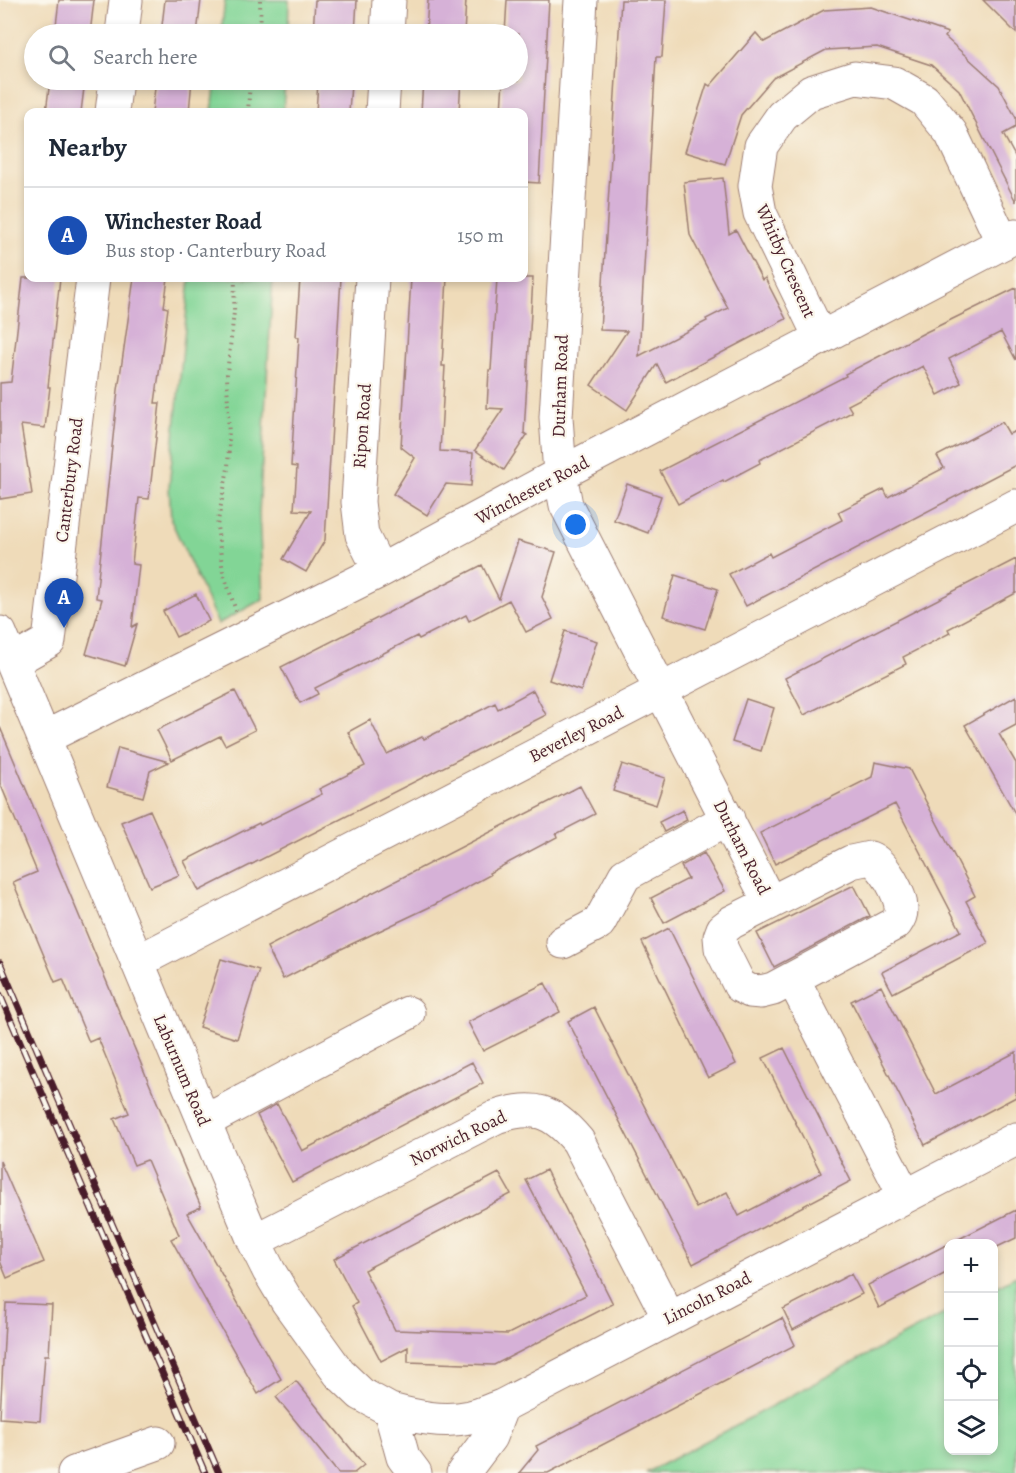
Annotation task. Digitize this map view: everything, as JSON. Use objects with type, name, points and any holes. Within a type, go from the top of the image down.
[{"type":"street","points":[[123,24],[126,0]]},
{"type":"street","points":[[388,24],[389,0]]},
{"type":"street","name":"Durham Road","points":[[581,0],[556,417],[560,474],[566,505],[770,903]]},
{"type":"street","name":"Whitby Crescent","points":[[820,338],[760,213],[755,186],[761,146],[782,116],[811,92],[855,78],[894,83],[924,100],[951,133],[1009,239]]},
{"type":"street","points":[[112,108],[115,90]]},
{"type":"street","points":[[382,108],[383,90]]},
{"type":"street","name":"Winchester Road","points":[[44,738],[380,571],[1009,239]]},
{"type":"street","name":"Canterbury Road","points":[[6,647],[49,641],[93,282]]},
{"type":"street","name":"Ripon Road","points":[[372,282],[358,502],[362,535],[380,571]]},
{"type":"street","name":"Beverley Road","points":[[137,962],[1016,506]]},
{"type":"street","name":"Laburnum Road","points":[[6,647],[268,1271],[339,1373],[361,1394],[390,1410]]},
{"type":"street","points":[[563,942],[599,923],[625,875],[728,819]]},
{"type":"street","name":"Durham Road","points":[[870,858],[883,867],[902,907],[896,923],[773,989],[750,992],[740,986],[721,948],[720,937],[723,929],[732,922],[770,903],[851,862],[870,858]]},
{"type":"street","points":[[794,979],[905,1196]]},
{"type":"street","points":[[204,1122],[408,1012]]},
{"type":"street","name":"Norwich Road","points":[[254,1241],[496,1117],[517,1110],[536,1110],[553,1117],[567,1127],[578,1141],[669,1318]]},
{"type":"street","name":"Lincoln Road","points":[[390,1410],[418,1418],[446,1420],[472,1417],[502,1406],[1016,1139]]},
{"type":"street","points":[[463,1473],[490,1437],[502,1406]]},
{"type":"street","points":[[390,1410],[403,1457],[415,1473]]},
{"type":"street","points":[[74,1473],[158,1443]]},
{"type":"path","points":[[260,0],[261,24]]},
{"type":"path","points":[[248,108],[249,90]]},
{"type":"path","points":[[235,282],[227,374],[228,468],[217,526],[225,582],[234,608],[248,636]]},
{"type":"green space","points":[[225,0],[289,0],[288,24],[222,24]]},
{"type":"green space","points":[[215,90],[284,90],[283,108],[212,108]]},
{"type":"green space","points":[[190,282],[273,282],[259,513],[263,599],[218,624],[171,520],[169,487]]},
{"type":"green space","points":[[1016,1276],[1016,1473],[646,1473],[944,1314],[944,1455],[998,1455],[998,1286]]},
{"type":"building","points":[[59,0],[94,0],[91,24],[56,24]]},
{"type":"building","points":[[165,0],[201,0],[198,24],[162,24]]},
{"type":"building","points":[[315,0],[357,0],[356,24],[314,24]]},
{"type":"building","points":[[428,0],[466,0],[465,24],[427,24]]},
{"type":"building","points":[[507,0],[549,0],[539,183],[528,182],[528,108],[501,108],[502,90],[528,90],[528,24],[506,24]]},
{"type":"building","points":[[621,0],[666,0],[662,57],[656,57],[639,356],[728,308],[690,235],[684,182],[723,178],[729,234],[736,230],[762,280],[765,278],[786,319],[666,382],[657,364],[627,410],[591,385],[627,331],[600,330]]},
{"type":"building","points":[[983,0],[1016,0],[1016,33]]},
{"type":"building","points":[[871,7],[948,33],[945,37],[999,86],[1016,118],[1016,127],[1003,134],[1016,158],[1016,202],[959,90],[931,65],[877,47],[826,50],[773,78],[741,115],[725,164],[685,152],[707,84],[710,86],[756,33],[764,42],[824,10]]},
{"type":"building","points":[[49,90],[84,90],[82,108],[46,108]]},
{"type":"building","points":[[155,90],[191,90],[189,108],[152,108]]},
{"type":"building","points":[[317,90],[351,90],[349,108],[316,108]]},
{"type":"building","points":[[422,90],[460,90],[459,108],[421,108]]},
{"type":"building","points":[[23,278],[24,282],[60,282],[45,428],[21,425],[32,494],[0,499],[0,383],[11,382]]},
{"type":"building","points":[[528,278],[533,278],[524,433],[527,435],[504,470],[475,450],[503,409],[487,408],[489,370],[491,370],[497,282],[528,282]]},
{"type":"building","points":[[133,282],[167,282],[164,307],[168,308],[155,403],[160,403],[149,499],[139,498],[132,564],[139,565],[132,627],[137,624],[125,666],[86,654],[102,599],[96,598],[118,390]]},
{"type":"building","points":[[300,282],[341,282],[325,540],[306,572],[283,559],[311,511],[294,510],[297,467],[291,466],[299,337],[296,337]]},
{"type":"building","points":[[411,282],[447,282],[440,451],[473,453],[471,486],[446,484],[427,515],[393,494],[415,458],[401,447]]},
{"type":"building","points":[[1016,288],[1016,360],[1001,332],[949,359],[961,383],[938,395],[923,366],[848,405],[852,412],[759,460],[760,463],[678,504],[660,471],[846,376],[845,374],[926,332]]},
{"type":"building","points":[[1002,422],[1009,434],[1016,431],[1016,465],[746,606],[729,574],[769,553],[771,557],[842,520],[838,512],[884,489],[888,497],[944,468],[937,456]]},
{"type":"building","points":[[627,484],[661,496],[648,533],[614,520]]},
{"type":"building","points":[[518,541],[556,552],[542,597],[553,619],[526,632],[509,600],[469,621],[466,615],[419,639],[417,636],[315,688],[318,694],[300,703],[281,667],[482,565],[499,599]]},
{"type":"building","points":[[1016,559],[1016,593],[948,629],[950,633],[903,657],[906,664],[804,715],[785,678]]},
{"type":"building","points":[[675,575],[718,589],[705,629],[663,616]]},
{"type":"building","points":[[196,594],[209,621],[176,637],[163,611]]},
{"type":"building","points":[[565,631],[597,641],[581,691],[549,680]]},
{"type":"building","points":[[533,690],[546,715],[199,891],[184,861],[322,794],[319,789],[365,766],[348,732],[370,720],[387,754],[422,737],[424,739],[495,703],[498,709]]},
{"type":"building","points":[[235,691],[255,730],[225,745],[220,736],[172,760],[157,730]]},
{"type":"building","points":[[1016,696],[1016,725],[999,734],[1016,763],[1016,815],[965,725]]},
{"type":"building","points":[[746,699],[774,708],[761,751],[732,742]]},
{"type":"building","points":[[0,727],[201,1207],[187,1213],[281,1379],[258,1394],[171,1239],[179,1235],[147,1160],[134,1165],[114,1119],[129,1113],[98,1038],[89,1042],[63,979],[55,982],[13,882],[37,872],[0,783]]},
{"type":"building","points":[[118,748],[169,762],[150,771],[143,797],[107,787]]},
{"type":"building","points":[[875,762],[909,769],[975,896],[966,901],[988,943],[893,993],[882,972],[961,931],[895,804],[775,864],[760,833],[872,777]]},
{"type":"building","points":[[622,764],[665,778],[656,805],[613,791]]},
{"type":"building","points":[[580,786],[595,814],[434,905],[283,979],[267,947]]},
{"type":"building","points":[[150,810],[179,875],[150,887],[121,822]]},
{"type":"building","points":[[683,810],[687,820],[664,832],[659,822]]},
{"type":"building","points":[[704,853],[725,891],[664,923],[651,898],[688,879],[681,866]]},
{"type":"building","points":[[854,885],[870,916],[774,967],[757,933]]},
{"type":"building","points":[[669,928],[736,1064],[708,1078],[642,942]]},
{"type":"building","points":[[221,959],[259,970],[237,1039],[199,1027]]},
{"type":"building","points":[[545,983],[560,1012],[483,1051],[468,1022]]},
{"type":"building","points":[[881,986],[936,1094],[1016,1052],[1016,1097],[925,1145],[851,1001]]},
{"type":"building","points":[[594,1007],[696,1208],[727,1192],[739,1216],[821,1173],[763,1058],[784,1048],[851,1181],[693,1264],[568,1021]]},
{"type":"building","points":[[472,1062],[483,1083],[292,1182],[257,1115],[277,1104],[302,1151]]},
{"type":"building","points":[[0,1161],[44,1262],[7,1278],[0,1261]]},
{"type":"building","points":[[546,1170],[613,1304],[494,1365],[408,1362],[408,1347],[381,1361],[352,1306],[357,1303],[334,1259],[499,1173],[511,1194],[364,1270],[395,1330],[508,1334],[586,1295],[526,1180]]},
{"type":"building","points":[[1016,1210],[1016,1238],[998,1247],[998,1239],[959,1239]]},
{"type":"building","points":[[944,1246],[944,1274],[879,1308],[868,1285]]},
{"type":"building","points":[[851,1274],[862,1294],[793,1330],[783,1309]]},
{"type":"building","points":[[6,1303],[52,1305],[49,1355],[45,1355],[40,1421],[0,1418]]},
{"type":"building","points":[[782,1318],[795,1345],[548,1473],[519,1473],[538,1450],[536,1446]]},
{"type":"building","points":[[296,1381],[364,1465],[354,1473],[338,1473],[276,1397]]},
{"type":"railway","points":[[0,963],[219,1473]]},
{"type":"railway","points":[[0,995],[205,1473]]},
{"type":"place","name":"Winchester Road","points":[[64,628]]}]
